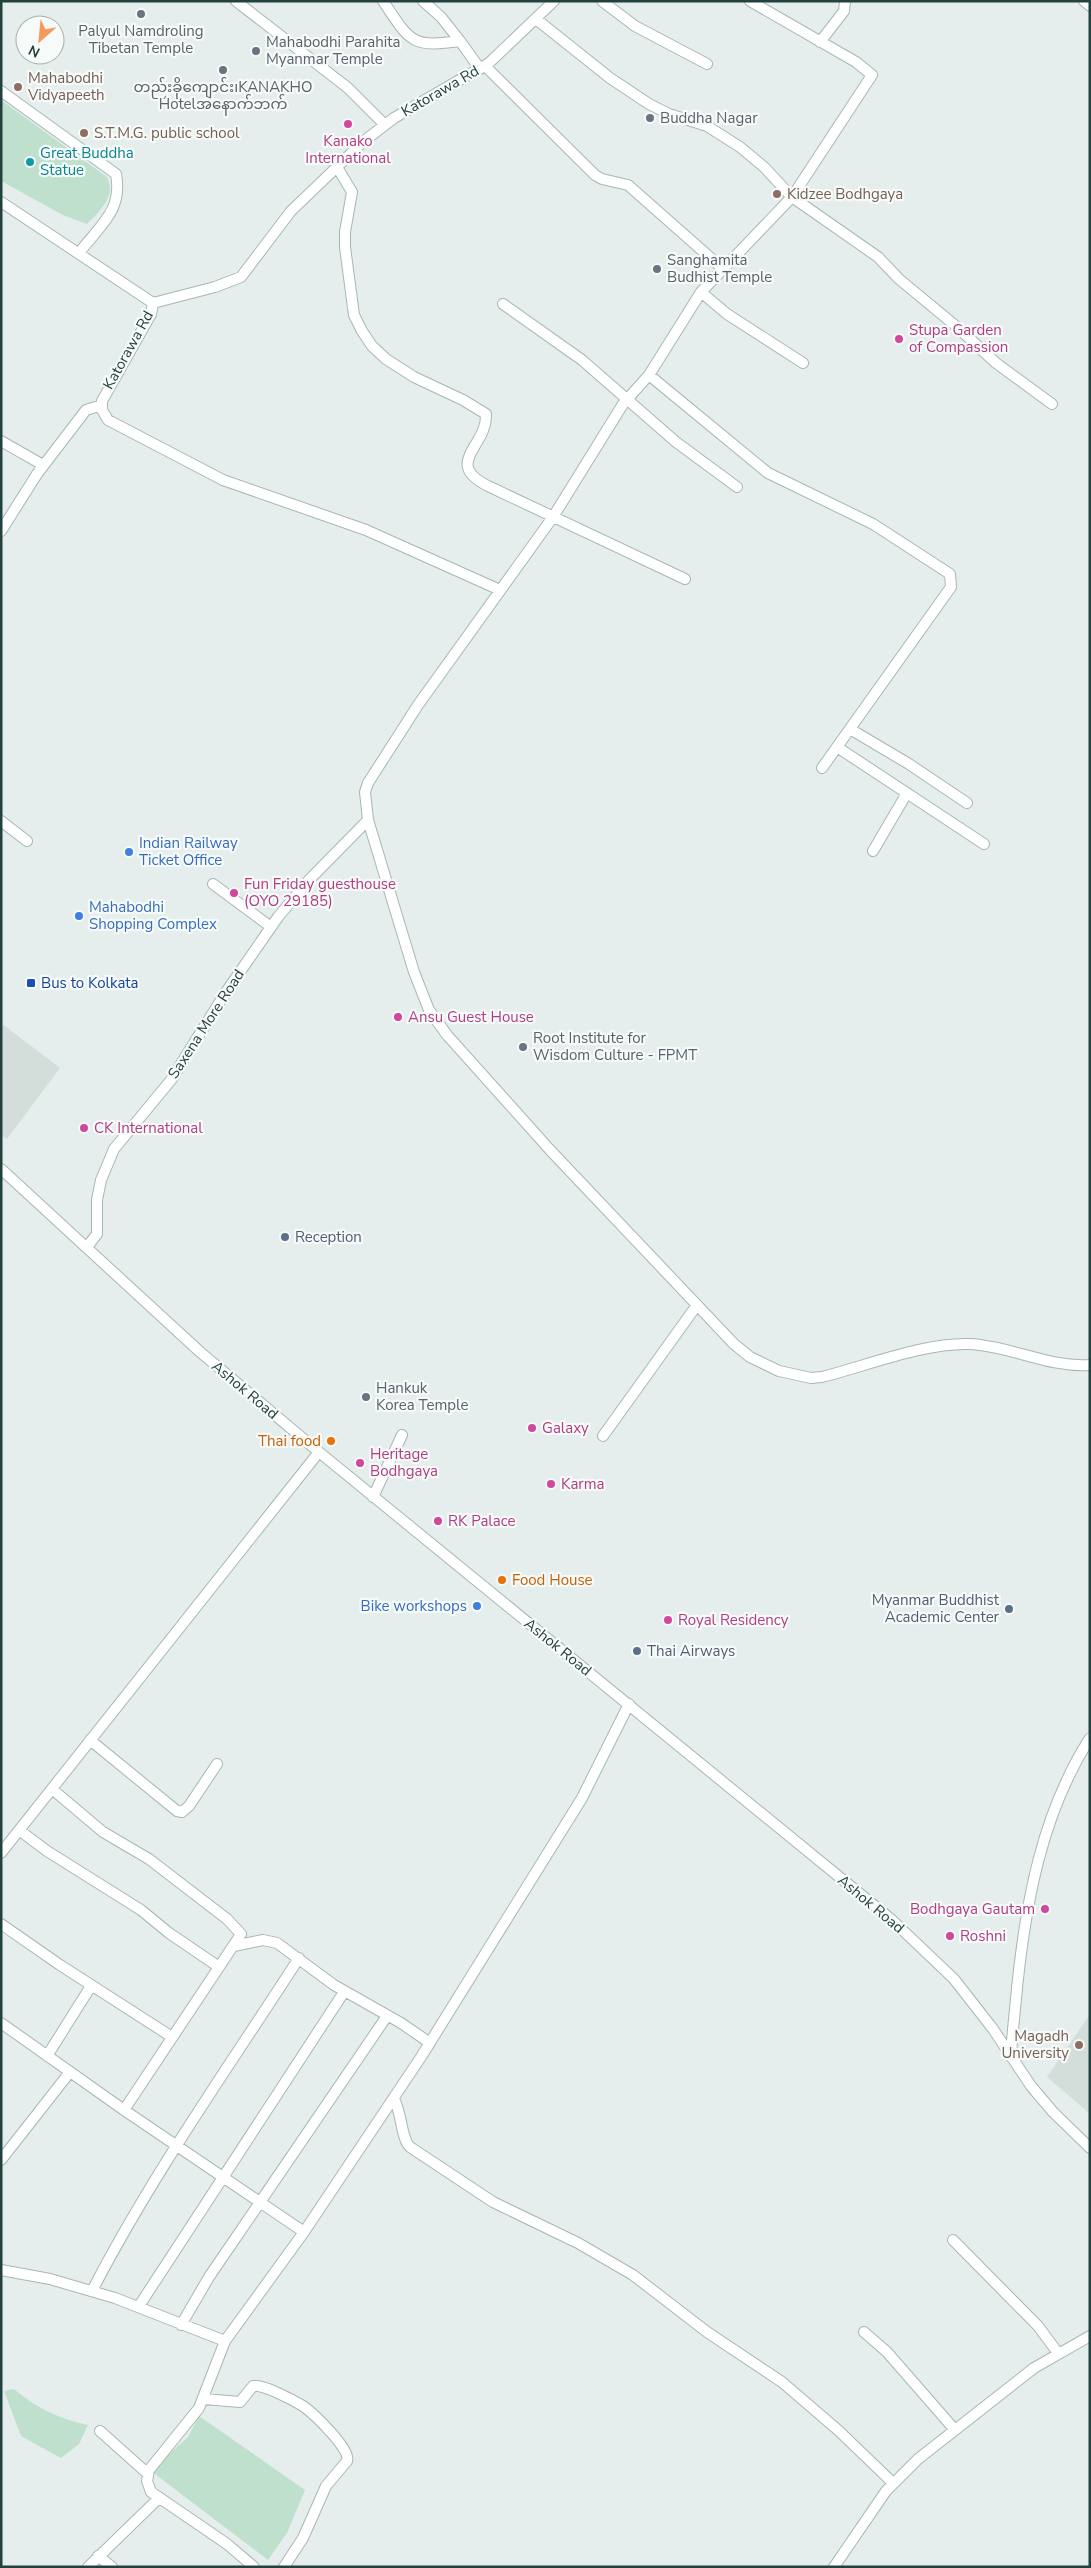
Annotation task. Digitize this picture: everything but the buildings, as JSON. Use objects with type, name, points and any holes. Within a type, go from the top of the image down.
[{"type":"street","points":[[236,1],[348,88],[385,124]]},
{"type":"street","points":[[383,1],[409,38],[420,43],[433,45],[460,41]]},
{"type":"street","points":[[423,1],[441,17],[482,67],[595,175],[632,188],[722,268]]},
{"type":"street","name":"Katorawa Rd","points":[[500,590],[366,530],[223,480],[108,420],[102,405],[107,389],[151,314],[153,303],[215,287],[241,277],[286,217],[337,167],[385,124],[482,67],[554,1]]},
{"type":"street","points":[[602,1],[635,26],[707,64]]},
{"type":"street","points":[[750,1],[861,65],[872,76],[792,197],[701,292],[648,375],[627,400],[553,517],[418,705],[364,792],[368,820],[414,972],[428,1010],[460,1051],[697,1305],[750,1357],[779,1371],[811,1378],[822,1377],[951,1344],[988,1346],[1063,1364],[1090,1365]]},
{"type":"street","points":[[820,42],[844,11],[845,1]]},
{"type":"street","points":[[1084,1],[1090,6]]},
{"type":"street","points":[[536,19],[610,78],[649,104],[669,114],[707,126],[740,147],[764,167],[792,197],[878,257],[899,279],[957,327],[996,363],[1052,404]]},
{"type":"street","points":[[1,91],[116,174],[118,188],[116,207],[79,252]]},
{"type":"street","points":[[337,167],[352,192],[352,204],[346,224],[345,248],[354,315],[372,346],[386,358],[414,377],[463,400],[486,414],[484,429],[467,460],[468,471],[477,480],[685,578]]},
{"type":"street","points":[[1,202],[79,252],[153,303]]},
{"type":"street","points":[[701,292],[727,314],[803,362]]},
{"type":"street","points":[[503,304],[582,360],[689,452],[737,487]]},
{"type":"street","points":[[648,375],[768,473],[873,524],[950,574],[951,587],[822,768]]},
{"type":"street","points":[[1,530],[43,465],[86,410],[102,405]]},
{"type":"street","points":[[1,441],[43,465]]},
{"type":"street","points":[[850,729],[910,764],[967,803]]},
{"type":"street","points":[[837,746],[984,844]]},
{"type":"street","points":[[873,851],[907,793]]},
{"type":"street","name":"Saxena More Road","points":[[87,1247],[96,1234],[97,1200],[101,1180],[114,1149],[171,1080],[215,1007],[271,927],[309,880],[368,820]]},
{"type":"street","points":[[1,821],[27,841]]},
{"type":"street","points":[[213,884],[271,927]]},
{"type":"street","name":"Ashok Road","points":[[1,1170],[199,1351],[318,1452],[898,1925],[954,1979],[979,2011],[1031,2086],[1053,2112],[1090,2148]]},
{"type":"street","points":[[603,1436],[697,1305]]},
{"type":"street","points":[[373,1497],[402,1435]]},
{"type":"street","points":[[1,1853],[318,1452]]},
{"type":"street","points":[[254,2567],[227,2544],[158,2498],[148,2486],[148,2474],[152,2465],[190,2421],[204,2399],[225,2341],[304,2232],[430,2043],[582,1798],[628,1704]]},
{"type":"street","points":[[1011,2057],[1022,1939],[1035,1870],[1064,1784],[1090,1738]]},
{"type":"street","points":[[90,1740],[177,1811],[182,1812],[189,1806],[217,1764]]},
{"type":"street","points":[[52,1789],[103,1832],[149,1858],[235,1926],[241,1934],[124,2110]]},
{"type":"street","points":[[20,1830],[38,1845],[141,1910],[169,1934],[219,1967]]},
{"type":"street","points":[[1,1924],[91,1986],[172,2037]]},
{"type":"street","points":[[234,1946],[270,1940],[299,1958],[344,1992],[430,2043]]},
{"type":"street","points":[[92,2291],[120,2237],[176,2145],[299,1958]]},
{"type":"street","points":[[47,2056],[91,1986]]},
{"type":"street","points":[[138,2306],[222,2175],[344,1992]]},
{"type":"street","points":[[181,2325],[209,2277],[387,2016]]},
{"type":"street","points":[[1,2023],[124,2110],[304,2232]]},
{"type":"street","points":[[1,2160],[70,2072]]},
{"type":"street","points":[[394,2099],[401,2113],[404,2140],[410,2147],[493,2202],[578,2244],[632,2275],[708,2332],[782,2382],[839,2431],[893,2483]]},
{"type":"street","points":[[953,2240],[1038,2326],[1058,2353]]},
{"type":"street","points":[[1,2270],[92,2291],[138,2306],[181,2325],[225,2341]]},
{"type":"street","points":[[864,2332],[887,2352],[955,2430]]},
{"type":"street","points":[[834,2567],[893,2483],[918,2459],[1034,2368],[1090,2336]]},
{"type":"street","points":[[204,2399],[240,2402],[253,2386],[264,2388],[309,2410],[346,2451],[347,2461],[326,2486],[303,2538],[284,2567]]},
{"type":"street","points":[[100,2431],[148,2474]]},
{"type":"street","points":[[88,2567],[158,2498]]},
{"type":"street","points":[[98,2556],[112,2567]]},
{"type":"shaded area","points":[[1,1023],[60,1068],[7,1139],[1,1135]]},
{"type":"shaded area","name":"Magadh University","points":[[1090,2014],[1090,2114],[1047,2077]]},
{"type":"green space","points":[[1,100],[107,177],[110,184],[108,197],[101,209],[87,224],[63,215],[1,181]]},
{"type":"green space","points":[[14,2389],[31,2402],[49,2412],[68,2420],[88,2425],[79,2444],[61,2458],[21,2436],[4,2391]]},
{"type":"green space","points":[[199,2416],[305,2490],[287,2533],[268,2560],[151,2471],[188,2437]]},
{"type":"place","name":"Palyul Namdroling Tibetan Temple","points":[[141,14]]},
{"type":"place","name":"Mahabodhi Parahita Myanmar Temple","points":[[256,51]]},
{"type":"place","name":"တည်းခိုကျောင်း၊KANAKHO Hotelအနောက်ဘက်","points":[[223,70]]},
{"type":"place","name":"Mahabodhi Vidyapeeth","points":[[18,87]]},
{"type":"place","name":"Buddha Nagar","points":[[650,118]]},
{"type":"place","name":"Kanako International","points":[[348,124]]},
{"type":"place","name":"S.T.M.G. public school","points":[[84,133]]},
{"type":"place","name":"Great Buddha Statue","points":[[30,162]]},
{"type":"place","name":"Kidzee Bodhgaya","points":[[777,194]]},
{"type":"place","name":"Sanghamita Budhist Temple","points":[[657,269]]},
{"type":"place","name":"Stupa Garden of Compassion","points":[[899,339]]},
{"type":"place","name":"Indian Railway Ticket Office","points":[[129,852]]},
{"type":"place","name":"Fun Friday guesthouse (OYO 29185)","points":[[234,893]]},
{"type":"place","name":"Mahabodhi Shopping Complex","points":[[79,916]]},
{"type":"place","name":"Bus to Kolkata","points":[[31,983]]},
{"type":"place","name":"Ansu Guest House","points":[[398,1017]]},
{"type":"place","name":"Root Institute for Wisdom Culture - FPMT","points":[[523,1047]]},
{"type":"place","name":"CK International","points":[[84,1128]]},
{"type":"place","name":"Reception","points":[[285,1237]]},
{"type":"place","name":"Hankuk Korea Temple","points":[[366,1397]]},
{"type":"place","name":"Galaxy","points":[[532,1428]]},
{"type":"place","name":"Thai food","points":[[331,1441]]},
{"type":"place","name":"Heritage Bodhgaya","points":[[360,1463]]},
{"type":"place","name":"Karma","points":[[551,1484]]},
{"type":"place","name":"RK Palace","points":[[438,1521]]},
{"type":"place","name":"Food House","points":[[502,1580]]},
{"type":"place","name":"Bike workshops","points":[[477,1606]]},
{"type":"place","name":"Myanmar Buddhist Academic Center","points":[[1009,1609]]},
{"type":"place","name":"Royal Residency","points":[[668,1620]]},
{"type":"place","name":"Thai Airways","points":[[637,1651]]},
{"type":"place","name":"Bodhgaya Gautam","points":[[1045,1909]]},
{"type":"place","name":"Roshni","points":[[950,1936]]},
{"type":"place","name":"Magadh University","points":[[1079,2045]]}]
